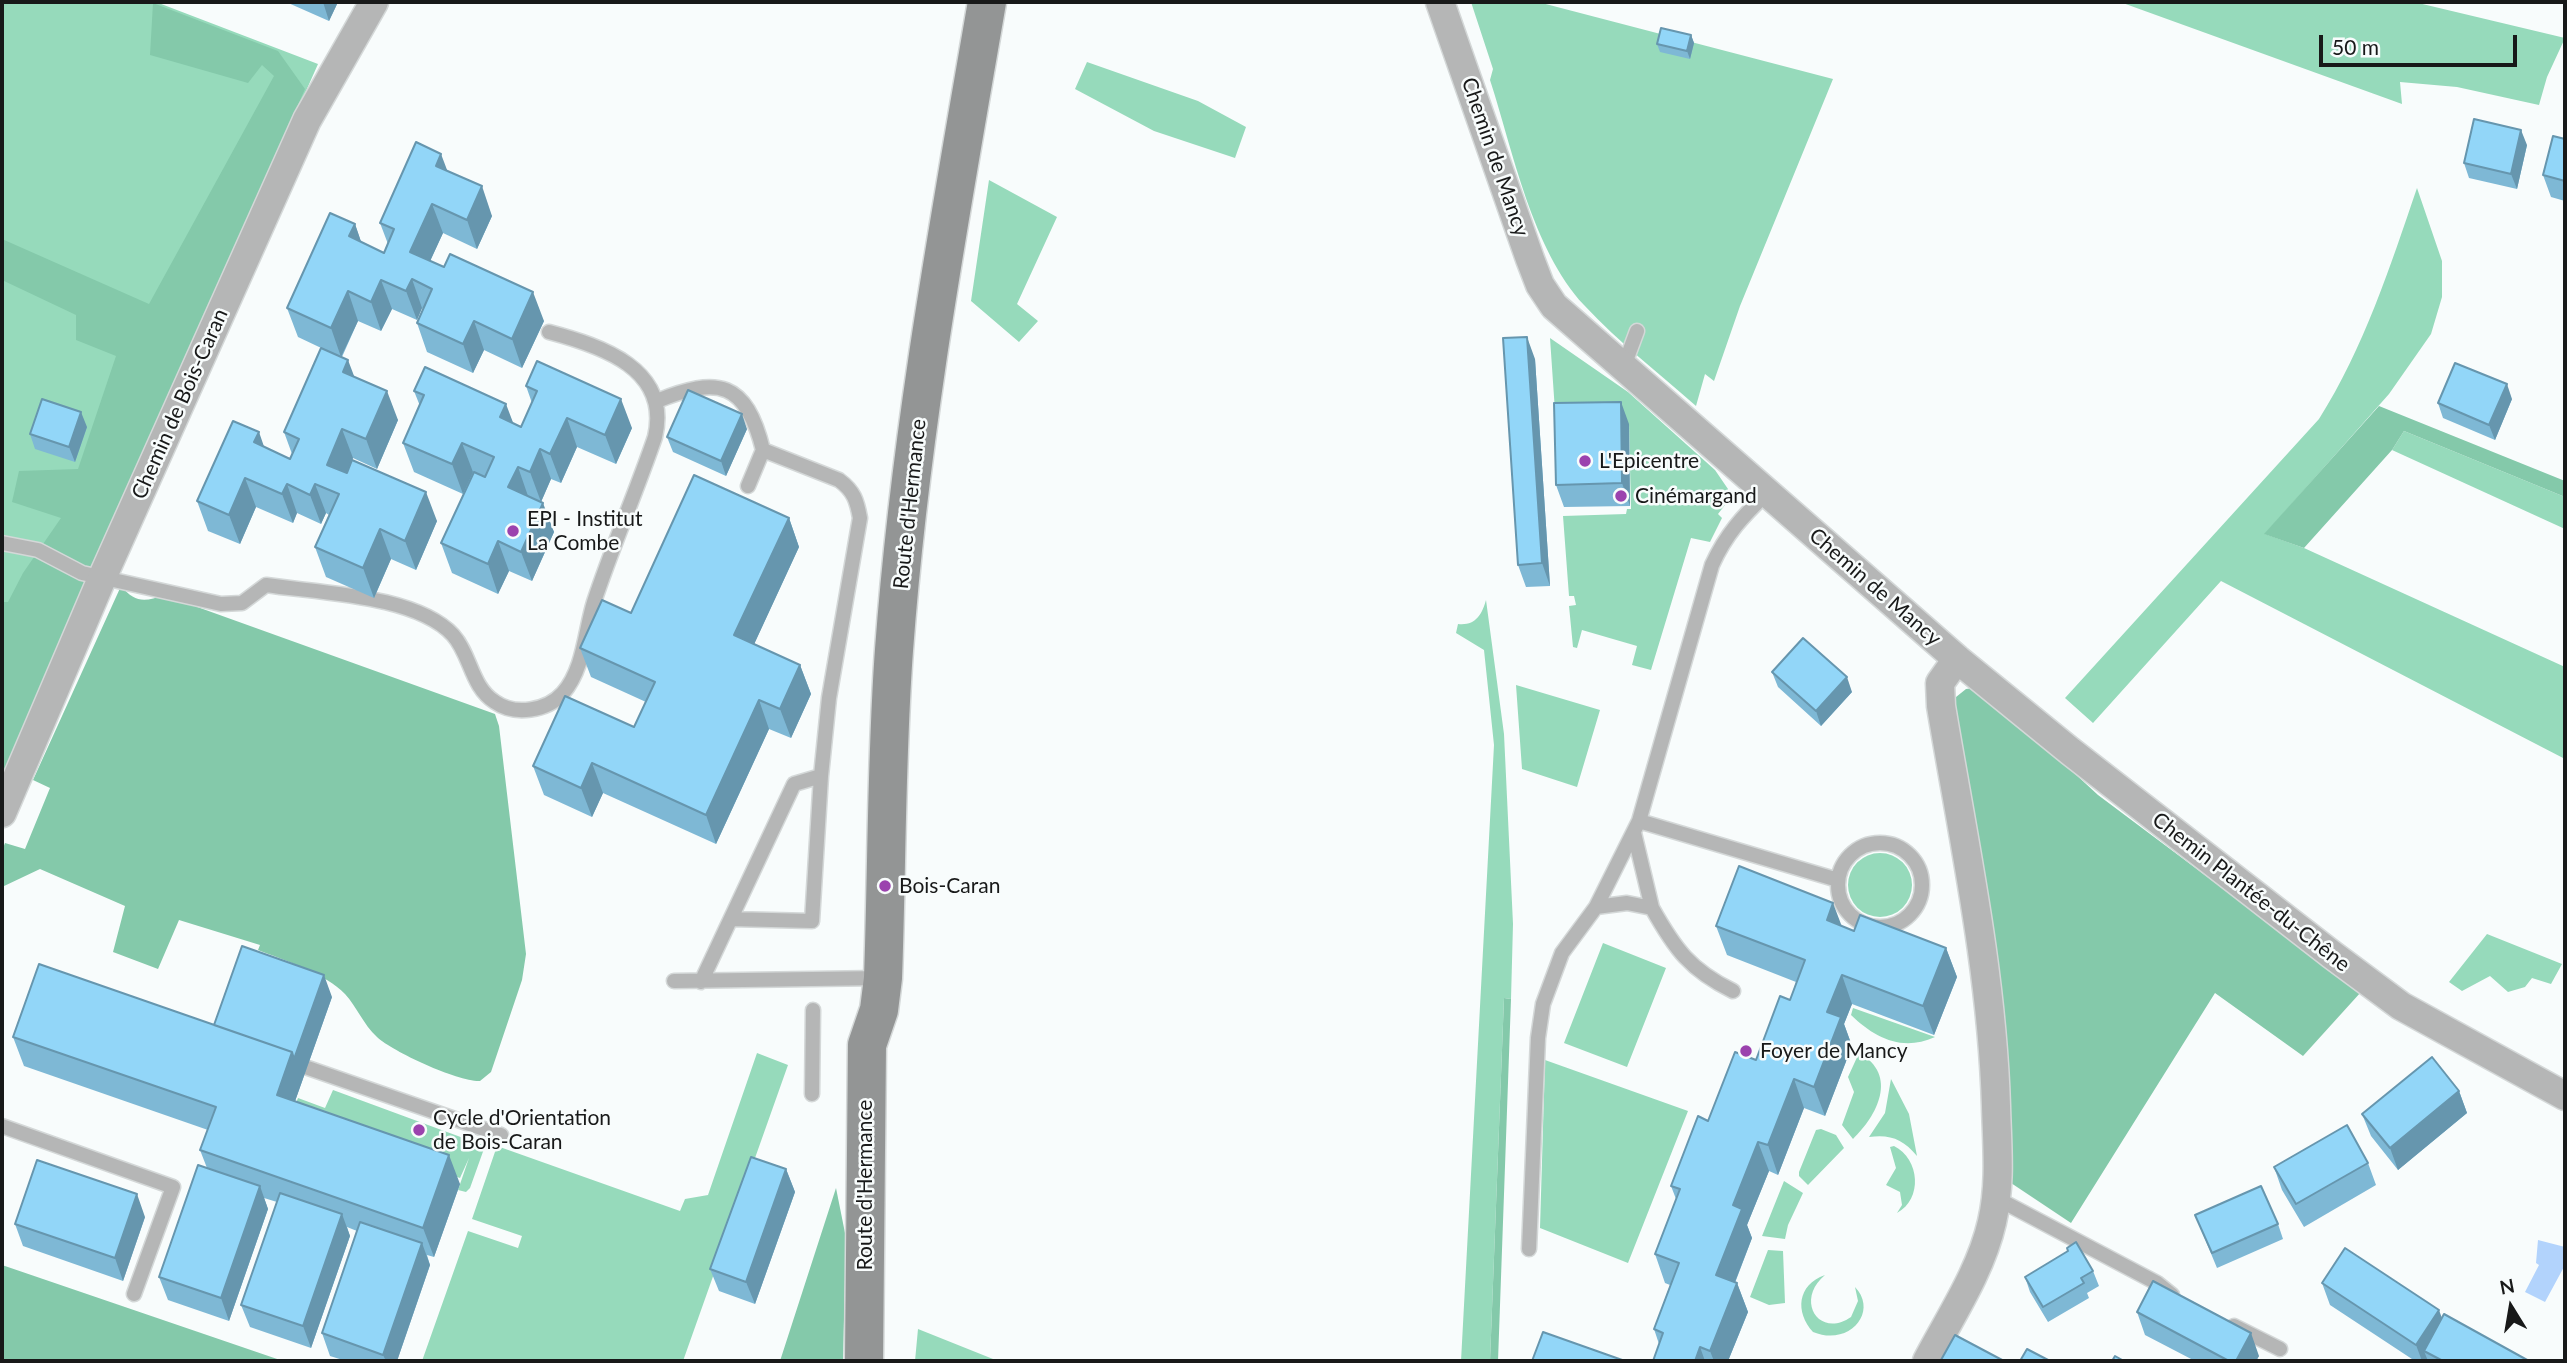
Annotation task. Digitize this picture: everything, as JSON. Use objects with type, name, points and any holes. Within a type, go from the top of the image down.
[{"type":"main road","name":"Route d'Hermance","points":[[884,1361],[891,1042],[881,994],[887,769],[894,648],[907,520],[937,295],[987,2]]},
{"type":"main road","name":"Route d'Hermance","points":[[864,1361],[867,1045],[881,994]]},
{"type":"street","name":"Chemin de Bois-Caran","points":[[4,804],[307,120],[374,2]]},
{"type":"street","name":"Chemin de Mancy","points":[[1440,2],[1540,285],[1554,306],[1957,659],[1940,682],[1941,706],[1988,993],[1995,1056],[1999,1181],[1992,1223],[1976,1268],[1927,1361]]},
{"type":"street","name":"Chemin Plantée-du-Chêne","points":[[1957,659],[2081,760],[2401,1006],[2565,1096]]},
{"type":"lane","points":[[1624,366],[1637,331]]},
{"type":"lane","points":[[2,543],[38,550],[82,573],[221,604],[242,603],[266,584],[402,605],[452,633],[461,645],[478,684],[494,702],[516,710],[536,709],[555,700],[565,691],[582,653],[594,603],[655,437],[657,401],[639,376],[618,356],[585,341],[549,332]]},
{"type":"lane","points":[[657,401],[697,386],[725,390],[748,407],[763,450],[748,486]]},
{"type":"lane","points":[[731,919],[812,921],[829,698],[860,519],[858,506],[849,487],[839,480],[763,450]]},
{"type":"lane","points":[[1529,1249],[1539,1023],[1553,970],[1596,907],[1636,827],[1713,565],[1728,532],[1767,493]]},
{"type":"lane","points":[[701,982],[794,784],[821,776]]},
{"type":"lane","points":[[1636,827],[1838,880]]},
{"type":"lane","points":[[1636,827],[1652,908],[1674,947],[1690,965],[1733,991]]},
{"type":"lane","points":[[1879,842],[1892,844],[1913,857],[1920,868],[1923,890],[1914,911],[1906,919],[1891,926],[1877,927],[1865,925],[1846,910],[1841,900],[1838,880],[1848,857],[1867,844],[1879,842]]},
{"type":"lane","points":[[1596,907],[1627,903],[1652,908]]},
{"type":"lane","points":[[674,981],[881,994]]},
{"type":"lane","points":[[812,1094],[813,1010]]},
{"type":"lane","points":[[308,1068],[501,1135]]},
{"type":"lane","points":[[2,1126],[173,1187],[134,1294]]},
{"type":"lane","points":[[1996,1198],[2157,1283],[2182,1300]]},
{"type":"lane","points":[[2219,1318],[2280,1349]]},
{"type":"green space","points":[[2,2],[156,2],[318,64],[2,777]]},
{"type":"green space","points":[[1471,2],[1538,2],[1833,79],[1740,306],[1714,381],[1705,374],[1696,406],[1597,319],[1566,282],[1551,256],[1537,228],[1516,168],[1490,80],[1493,69]]},
{"type":"green space","points":[[2120,2],[2414,2],[2565,38],[2547,77],[2539,105],[2457,87],[2400,82],[2402,104]]},
{"type":"green space","points":[[153,3],[278,51],[305,89],[2,777],[2,602],[8,602],[23,573],[61,518],[12,502],[19,471],[78,469],[116,356],[76,340],[76,315],[2,280],[2,239],[149,304],[274,76],[262,65],[248,83],[150,55]]},
{"type":"green space","points":[[1087,62],[1198,101],[1246,127],[1235,158],[1154,131],[1075,89]]},
{"type":"green space","points":[[989,180],[1057,217],[1017,304],[1038,321],[1019,342],[971,301]]},
{"type":"green space","points":[[2417,188],[2442,261],[2442,297],[2431,334],[2389,394],[2265,534],[2304,548],[2565,667],[2565,759],[2221,581],[2093,723],[2065,698],[2319,419],[2363,336]]},
{"type":"green space","points":[[1550,338],[1628,392],[1715,470],[1728,489],[1725,505],[1718,514],[1722,518],[1710,542],[1691,538],[1651,670],[1632,665],[1637,646],[1582,630],[1577,648],[1573,647],[1569,606],[1576,605],[1574,596],[1569,596],[1563,516],[1626,514],[1627,509],[1631,509],[1629,425],[1556,426]]},
{"type":"green space","points":[[2379,406],[2565,481],[2565,497],[2404,431],[2392,450],[2304,548],[2264,534]]},
{"type":"green space","points":[[2404,431],[2565,497],[2565,529],[2392,450]]},
{"type":"green space","points":[[121,586],[131,596],[141,600],[164,595],[495,714],[499,726],[526,954],[522,980],[491,1072],[480,1081],[442,1071],[385,1043],[372,1032],[349,999],[337,987],[304,968],[258,950],[260,945],[179,920],[158,969],[113,952],[125,906],[40,869],[2,887],[2,851],[5,843],[25,849],[50,788],[33,780]]},
{"type":"green space","points":[[1486,600],[1504,734],[1513,924],[1511,999],[1504,998],[1490,1361],[1461,1361],[1494,745],[1484,650],[1456,633],[1458,624],[1469,623],[1477,618]]},
{"type":"green space","points":[[1516,685],[1600,710],[1577,787],[1522,769]]},
{"type":"green space","points":[[1981,687],[2098,795],[2361,992],[2303,1056],[2215,993],[2071,1223],[2011,1183],[1951,701],[1966,689]]},
{"type":"green space","points":[[1880,853],[1898,859],[1906,867],[1912,885],[1906,903],[1898,911],[1880,917],[1862,911],[1854,903],[1848,885],[1854,867],[1862,859]]},
{"type":"green space","points":[[2487,934],[2562,964],[2551,984],[2532,978],[2525,987],[2508,992],[2490,976],[2462,991],[2449,982]]},
{"type":"green space","points":[[1603,943],[1666,968],[1627,1067],[1564,1043]]},
{"type":"green space","points":[[1504,998],[1511,999],[1498,1361],[1490,1361]]},
{"type":"green space","points":[[1853,1008],[1935,1037],[1911,1043],[1890,1040],[1860,1023],[1851,1015]]},
{"type":"green space","points":[[757,1053],[788,1065],[683,1361],[422,1361],[468,1231],[518,1248],[522,1236],[472,1219],[497,1146],[680,1211],[685,1199],[708,1195]]},
{"type":"green space","points":[[1859,1053],[1871,1062],[1878,1072],[1881,1084],[1880,1096],[1870,1119],[1853,1139],[1842,1125],[1854,1092],[1848,1077]]},
{"type":"green space","points":[[1545,1060],[1688,1111],[1628,1263],[1540,1228]]},
{"type":"green space","points":[[1891,1079],[1909,1114],[1917,1156],[1907,1145],[1896,1139],[1869,1137],[1885,1113]]},
{"type":"green space","points":[[333,1090],[485,1146],[470,1188],[466,1192],[458,1190],[469,1158],[460,1178],[290,1118],[298,1098],[325,1108]]},
{"type":"green space","points":[[1821,1129],[1836,1135],[1844,1148],[1808,1185],[1799,1176],[1799,1172],[1816,1130]]},
{"type":"green space","points":[[1894,1146],[1909,1160],[1915,1179],[1911,1198],[1897,1213],[1902,1205],[1900,1192],[1886,1185],[1896,1168],[1890,1147]]},
{"type":"green space","points":[[1784,1181],[1803,1193],[1788,1225],[1785,1239],[1762,1236]]},
{"type":"green space","points":[[836,1188],[846,1238],[843,1361],[780,1361]]},
{"type":"green space","points":[[1768,1250],[1783,1251],[1785,1303],[1769,1305],[1750,1297]]},
{"type":"green space","points":[[2,1265],[283,1361],[2,1361]]},
{"type":"green space","points":[[1825,1275],[1816,1285],[1811,1306],[1821,1320],[1840,1323],[1851,1317],[1858,1301],[1855,1287],[1862,1297],[1862,1316],[1848,1331],[1838,1335],[1813,1332],[1803,1316],[1804,1292],[1809,1285]]},
{"type":"green space","points":[[918,1329],[998,1361],[915,1361]]},
{"type":"water","points":[[2538,1240],[2565,1247],[2565,1265],[2545,1302],[2525,1292],[2539,1265],[2536,1263]]},
{"type":"building","points":[[1661,28],[1691,35],[1687,51],[1657,44]]},
{"type":"building","points":[[2474,119],[2521,130],[2511,174],[2464,163]]},
{"type":"building","points":[[2553,136],[2565,139],[2565,181],[2543,175]]},
{"type":"building","points":[[416,142],[441,154],[436,166],[482,186],[467,220],[432,204],[410,252],[444,267],[450,254],[533,292],[512,339],[474,321],[463,344],[417,323],[432,289],[412,279],[406,291],[381,280],[371,302],[348,291],[331,328],[287,308],[330,213],[355,224],[349,236],[384,253],[394,229],[380,223]]},
{"type":"building","points":[[1527,337],[1542,563],[1518,565],[1503,338]]},
{"type":"building","points":[[321,348],[348,360],[343,372],[387,391],[366,439],[342,429],[327,465],[347,473],[352,460],[426,492],[405,541],[380,529],[363,568],[315,547],[339,494],[315,484],[310,495],[287,484],[282,494],[245,478],[229,515],[197,501],[233,421],[259,432],[254,442],[290,459],[299,439],[284,432]]},
{"type":"building","points":[[537,361],[621,399],[605,435],[567,418],[550,454],[540,449],[530,472],[518,467],[508,487],[543,503],[521,552],[498,541],[488,564],[441,543],[474,472],[485,477],[494,457],[462,443],[452,464],[403,443],[424,395],[414,391],[425,367],[506,404],[500,417],[521,427],[537,391],[526,386]]},
{"type":"building","points":[[2455,363],[2507,384],[2489,425],[2438,403]]},
{"type":"building","points":[[688,390],[742,414],[721,461],[667,437]]},
{"type":"building","points":[[42,399],[81,412],[69,447],[30,434]]},
{"type":"building","points":[[1621,402],[1622,483],[1556,485],[1554,403]]},
{"type":"building","points":[[694,475],[789,518],[734,635],[800,665],[780,709],[759,700],[706,815],[592,763],[581,788],[533,766],[565,696],[634,727],[655,682],[580,648],[602,600],[631,613]]},
{"type":"building","points":[[1803,638],[1847,677],[1816,711],[1772,672]]},
{"type":"building","points":[[1739,866],[1833,903],[1827,920],[1854,931],[1860,915],[1946,948],[1923,1006],[1842,975],[1827,1012],[1841,1017],[1814,1087],[1794,1079],[1768,1145],[1758,1142],[1733,1205],[1742,1209],[1716,1275],[1737,1283],[1710,1351],[1700,1347],[1695,1361],[1653,1361],[1663,1333],[1654,1329],[1679,1263],[1655,1254],[1680,1189],[1671,1186],[1698,1116],[1708,1121],[1735,1052],[1756,1060],[1780,996],[1790,1000],[1805,960],[1716,926]]},
{"type":"building","points":[[242,946],[324,975],[294,1059],[292,1052],[214,1025]]},
{"type":"building","points":[[39,964],[292,1052],[277,1095],[449,1155],[423,1228],[200,1150],[216,1107],[13,1037]]},
{"type":"building","points":[[2432,1057],[2459,1091],[2390,1148],[2362,1114]]},
{"type":"building","points":[[2347,1125],[2368,1163],[2296,1204],[2274,1167]]},
{"type":"building","points":[[751,1157],[786,1169],[746,1282],[710,1269]]},
{"type":"building","points":[[37,1160],[137,1194],[115,1258],[15,1224]]},
{"type":"building","points":[[198,1165],[260,1186],[221,1298],[159,1277]]},
{"type":"building","points":[[2261,1186],[2278,1224],[2212,1253],[2195,1215]]},
{"type":"building","points":[[280,1193],[342,1214],[303,1326],[241,1305]]},
{"type":"building","points":[[360,1222],[422,1243],[383,1355],[322,1333]]},
{"type":"building","points":[[2076,1242],[2093,1271],[2081,1278],[2084,1283],[2043,1307],[2025,1277],[2068,1251],[2067,1248]]},
{"type":"building","points":[[2345,1248],[2439,1310],[2416,1345],[2322,1283]]},
{"type":"building","points":[[2153,1281],[2251,1333],[2236,1361],[2229,1361],[2137,1312]]},
{"type":"building","points":[[2444,1314],[2529,1361],[2443,1361],[2424,1351]]},
{"type":"building","points":[[1543,1332],[1625,1361],[1532,1361]]},
{"type":"building","points":[[1955,1335],[2004,1361],[1941,1360]]},
{"type":"building","points":[[2027,1349],[2050,1361],[2020,1361]]},
{"type":"place","name":"L'Epicentre","points":[[1585,461]]},
{"type":"place","name":"Cinémargand","points":[[1621,496]]},
{"type":"place","name":"EPI - Institut La Combe","points":[[513,531]]},
{"type":"place","name":"Bois-Caran","points":[[885,886]]},
{"type":"place","name":"Foyer de Mancy","points":[[1746,1051]]},
{"type":"place","name":"Cycle d'Orientation de Bois-Caran","points":[[419,1130]]}]
